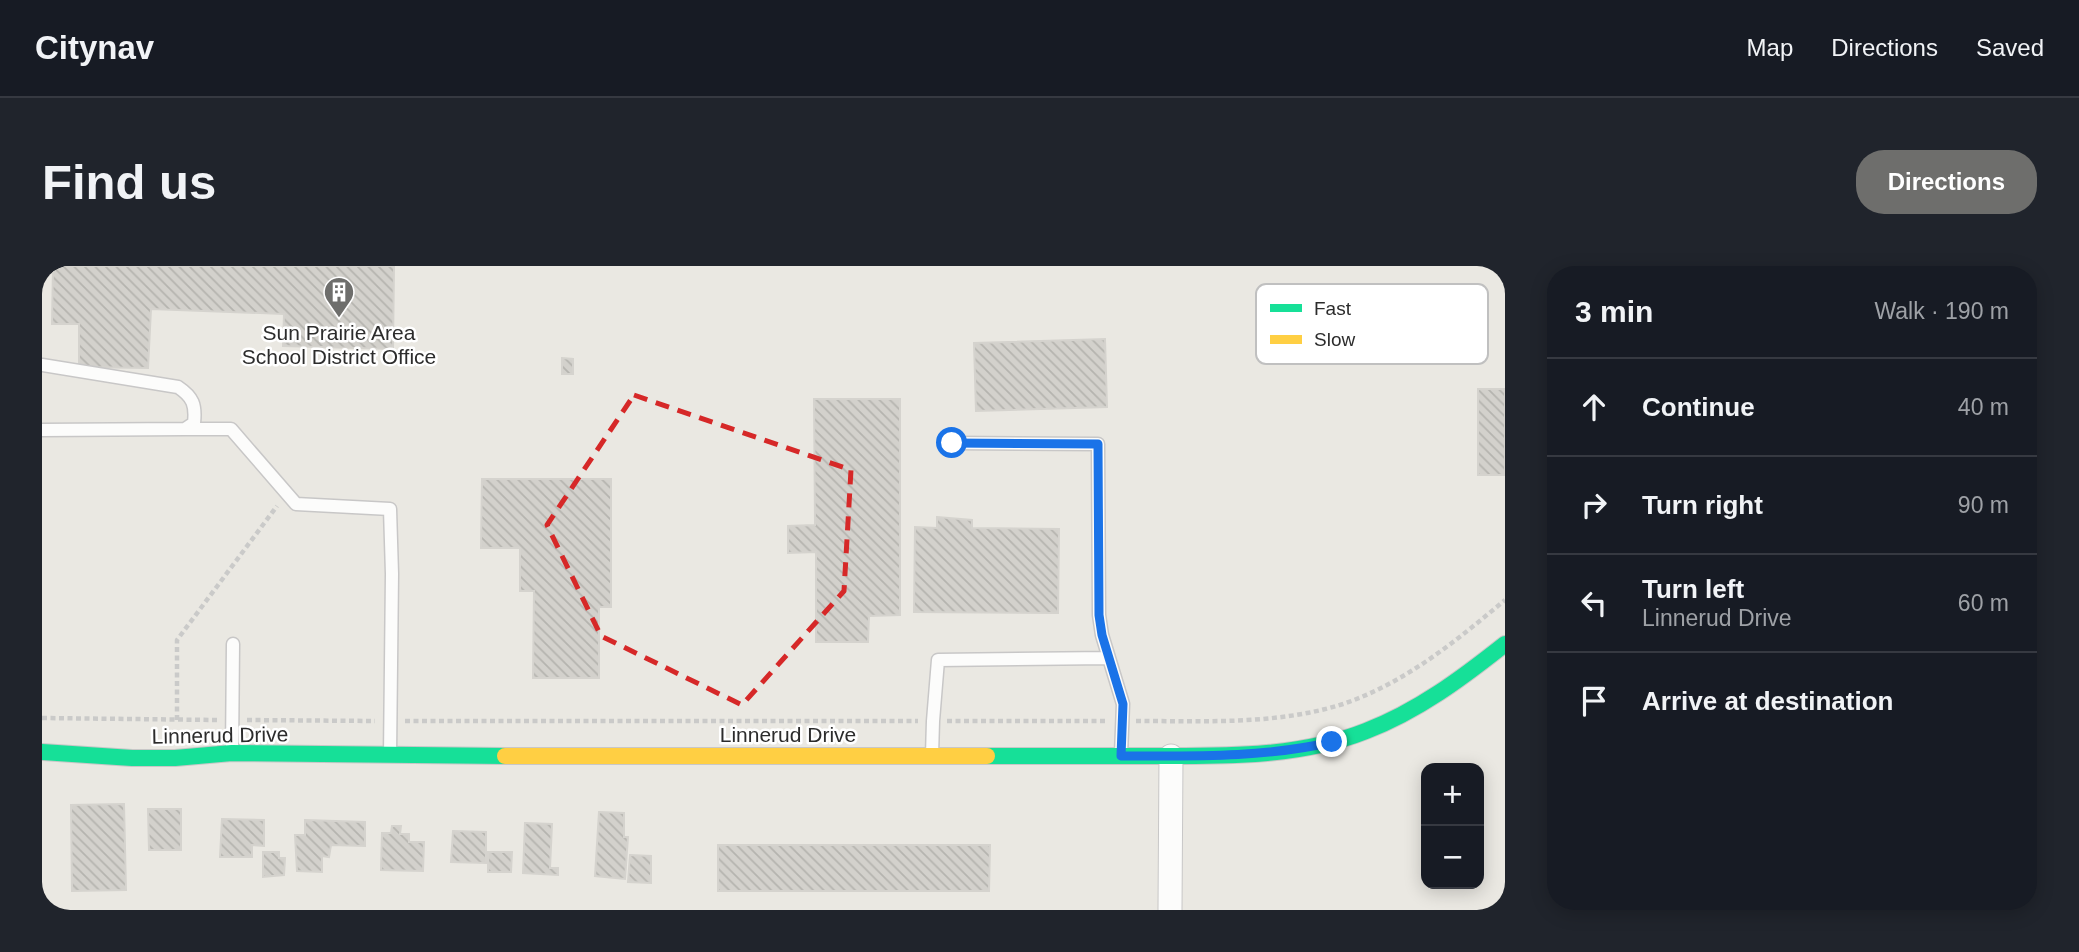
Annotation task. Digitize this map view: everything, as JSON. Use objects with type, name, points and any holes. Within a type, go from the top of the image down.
[{"type":"street","name":"Linnerud Drive","points":[[42,752],[132,758],[175,758],[232,753],[1121,756],[1248,754],[1291,750],[1345,738],[1387,722],[1453,686],[1505,644]]},
{"type":"street","points":[[1170,910],[1171,756]]},
{"type":"lane","points":[[42,365],[178,387],[194,401],[194,423],[185,429]]},
{"type":"lane","points":[[42,430],[231,429],[296,504],[390,509],[390,755]]},
{"type":"lane","points":[[952,443],[1098,444],[1099,615],[1102,635],[1123,704],[1121,756]]},
{"type":"lane","points":[[232,753],[233,644]]},
{"type":"lane","points":[[932,755],[938,660],[1109,658]]},
{"type":"path","points":[[177,720],[177,640],[286,494]]},
{"type":"path","points":[[42,718],[391,721],[1258,720],[1301,714],[1345,703],[1373,691],[1417,668],[1505,600]]},
{"type":"highlighted area","points":[[634,395],[851,470],[844,591],[742,705],[601,636],[547,525]]},
{"type":"building","name":"Sun Prairie Area School District Office","points":[[53,266],[394,266],[393,349],[283,346],[284,314],[151,309],[148,368],[79,367],[79,324],[52,324]]},
{"type":"building","points":[[1105,339],[1107,407],[976,411],[974,343]]},
{"type":"building","points":[[562,358],[573,359],[573,374],[562,374]]},
{"type":"building","points":[[1478,389],[1505,389],[1505,475],[1478,475]]},
{"type":"building","points":[[814,399],[900,399],[900,615],[869,616],[868,642],[816,642],[816,552],[788,553],[788,526],[815,525]]},
{"type":"building","points":[[482,479],[611,479],[611,607],[599,607],[599,678],[533,678],[534,591],[520,591],[520,548],[481,548]]},
{"type":"building","points":[[937,517],[972,520],[972,528],[1059,529],[1058,613],[914,612],[915,527],[937,528]]},
{"type":"building","points":[[124,804],[126,890],[72,891],[71,805]]},
{"type":"building","points":[[148,809],[181,809],[181,850],[149,850]]},
{"type":"building","points":[[599,812],[624,813],[624,837],[628,837],[625,879],[595,876]]},
{"type":"building","points":[[222,819],[264,820],[264,846],[252,845],[252,857],[220,857]]},
{"type":"building","points":[[305,820],[365,822],[365,846],[331,845],[329,857],[322,856],[322,872],[297,871],[295,835],[305,835]]},
{"type":"building","points":[[525,823],[552,824],[550,868],[558,868],[558,875],[523,873]]},
{"type":"building","points":[[392,826],[401,826],[400,834],[409,834],[409,842],[424,842],[423,871],[381,870],[382,833],[391,833]]},
{"type":"building","points":[[453,831],[486,832],[486,863],[451,862]]},
{"type":"building","points":[[718,845],[990,845],[989,891],[718,891]]},
{"type":"building","points":[[263,852],[279,852],[279,858],[285,858],[284,875],[263,877]]},
{"type":"building","points":[[488,852],[512,852],[511,872],[488,872]]},
{"type":"building","points":[[630,855],[651,856],[651,883],[628,882]]},
{"type":"traffic: fast","points":[[987,756],[1233,755],[1314,746],[1366,731],[1404,714],[1456,681],[1505,644]]},
{"type":"traffic: fast","points":[[42,752],[132,758],[175,758],[232,753],[505,756]]},
{"type":"traffic: slow","points":[[505,756],[987,756]]},
{"type":"place","name":"Sun Prairie Area School District Office","points":[[339,319]]},
{"type":"route","points":[[952,443],[1098,444],[1099,615],[1102,635],[1123,704],[1121,756],[1248,754],[1291,750],[1332,742]]}]
